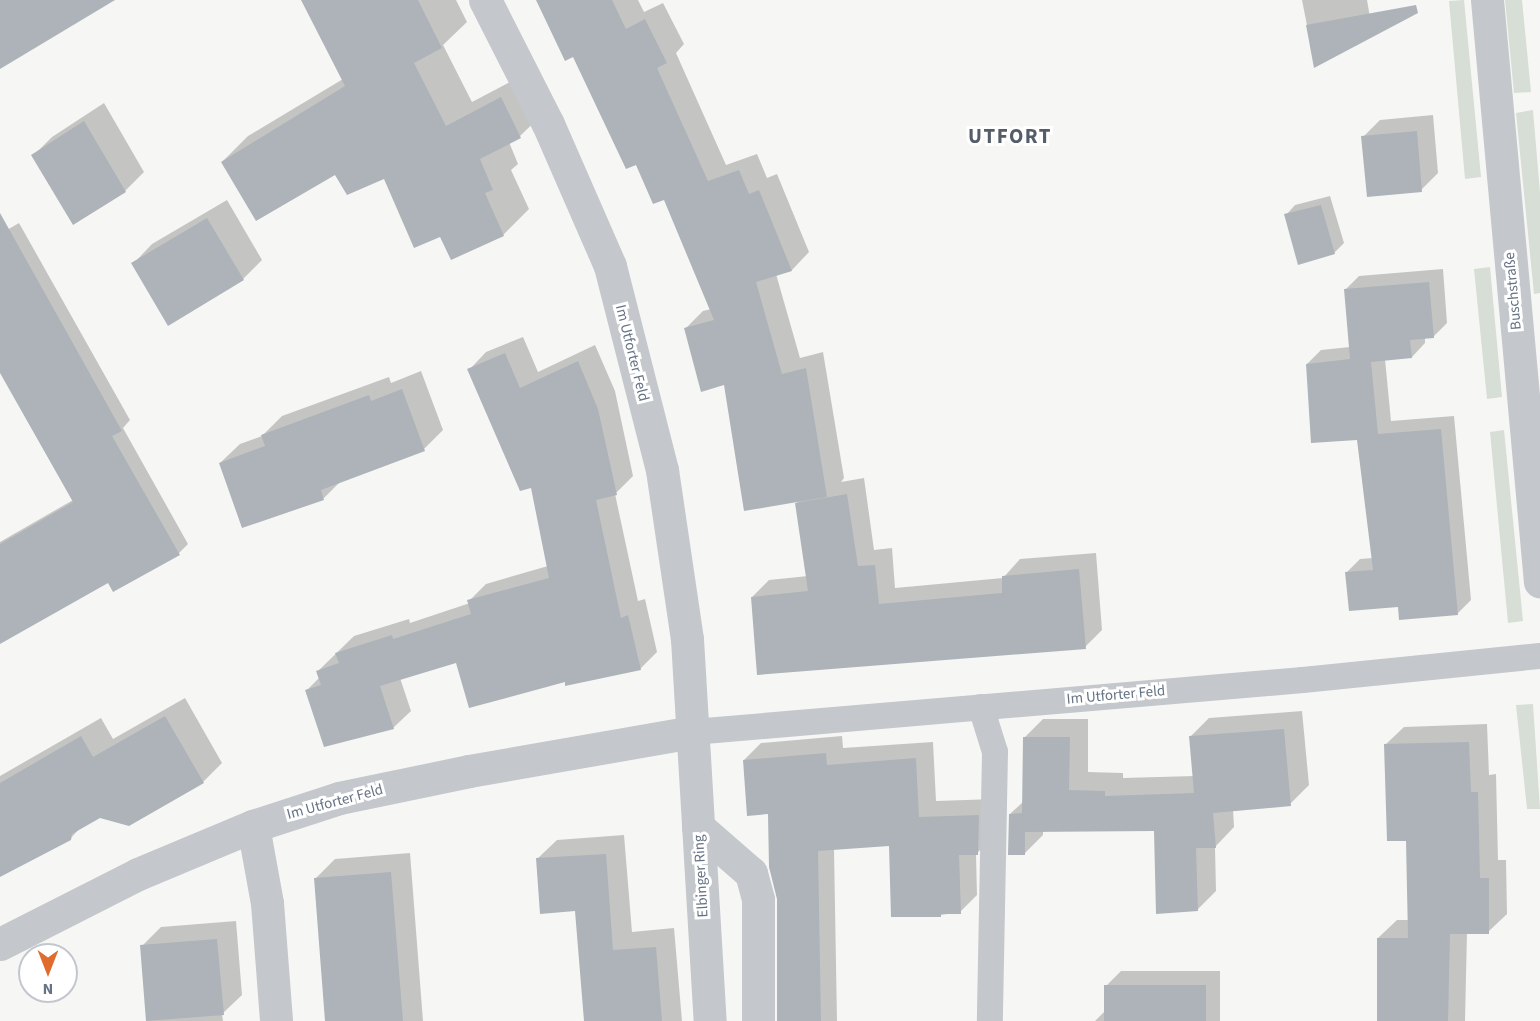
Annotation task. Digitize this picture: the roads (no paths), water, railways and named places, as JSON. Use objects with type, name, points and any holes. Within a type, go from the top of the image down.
[{"type":"street","name":"Im Utforter Feld","points":[[0,944],[138,874],[253,826],[361,793],[470,771],[693,732],[687,639],[662,470],[610,267],[548,124],[485,0]]},
{"type":"street","name":"Buschstraße","points":[[1486,0],[1540,582]]},
{"type":"street","name":"Elbinger Ring","points":[[693,732],[710,1021]]},
{"type":"street","points":[[253,826],[267,903],[276,1021]]},
{"type":"street","points":[[698,827],[751,873],[758,899],[758,1021]]},
{"type":"lane","name":"Im Utforter Feld","points":[[693,732],[1540,656]]},
{"type":"lane","points":[[981,707],[995,752],[990,1021]]},
{"type":"district","name":"UTFORT","points":[[1010,136]]}]
